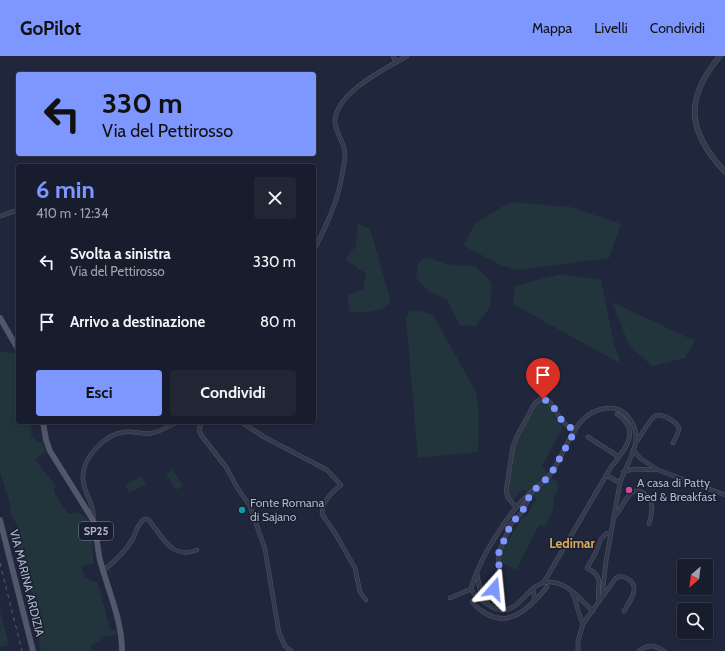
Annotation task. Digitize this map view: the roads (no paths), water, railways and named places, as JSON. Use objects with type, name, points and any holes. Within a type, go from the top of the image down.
[{"type":"main road","points":[[0,318],[16,346]]},
{"type":"main road","name":"SP25","points":[[43,424],[46,440],[56,463],[93,520],[103,571],[118,623],[122,651]]},
{"type":"main road","name":"VIA MARINA ARDIZIA","points":[[0,520],[33,651]]},
{"type":"street","points":[[393,56],[396,62]]},
{"type":"street","points":[[316,246],[337,200],[341,186],[345,149],[335,123],[338,112],[352,92],[361,84],[407,56]]},
{"type":"street","points":[[720,56],[702,80],[697,92],[694,115],[701,140],[708,152],[725,172]]},
{"type":"street","points":[[0,216],[16,211]]},
{"type":"street","points":[[516,507],[508,498],[506,491],[513,446],[535,403],[538,400],[543,399],[551,403],[562,421],[575,431]]},
{"type":"street","points":[[450,598],[471,589],[484,556],[516,507],[532,491],[541,485],[552,472],[575,431],[586,417],[593,412],[610,408],[618,410],[630,419],[634,426],[636,442]]},
{"type":"street","points":[[471,589],[486,604],[501,610],[512,608],[522,601],[533,589],[544,582],[606,476],[629,440],[631,434],[630,428],[626,422],[616,414]]},
{"type":"street","points":[[602,597],[610,533],[620,483],[623,472],[636,442],[654,416],[658,415],[678,426],[678,433],[673,443]]},
{"type":"street","points":[[93,520],[93,507],[83,480],[84,468],[95,450],[114,435],[130,432],[154,433],[174,424]]},
{"type":"street","points":[[201,424],[199,429],[201,435],[226,467],[238,489],[250,506],[265,549],[279,633],[285,646],[291,651]]},
{"type":"street","points":[[244,424],[264,437],[327,470],[341,485],[334,490],[324,503],[322,514],[355,568],[360,592],[366,600]]},
{"type":"street","points":[[588,437],[619,457]]},
{"type":"street","points":[[633,450],[640,458],[658,470],[725,495]]},
{"type":"street","points":[[623,472],[634,469],[658,470]]},
{"type":"street","points":[[606,476],[620,483]]},
{"type":"street","points":[[486,604],[499,580],[499,552],[511,524],[522,512],[532,491]]},
{"type":"street","points":[[613,518],[619,512],[628,495],[636,491],[646,495],[652,503],[649,524]]},
{"type":"street","points":[[103,571],[112,564],[132,540],[138,526],[146,519],[149,520],[165,542],[173,549],[184,553],[197,550]]},
{"type":"street","points":[[599,602],[598,575],[587,568],[601,539],[606,534],[610,533]]},
{"type":"street","points":[[477,574],[480,590],[486,604]]},
{"type":"street","points":[[578,651],[578,641],[583,624],[616,578],[623,576],[634,584],[635,589],[624,611]]},
{"type":"street","points":[[544,582],[559,584],[570,590],[592,611]]},
{"type":"street","points":[[472,602],[486,614],[500,619],[515,617],[522,613],[535,601],[547,587]]},
{"type":"street","points":[[533,589],[535,601]]},
{"type":"street","points":[[570,590],[575,598],[579,617],[583,624]]},
{"type":"street","points":[[640,651],[647,646],[653,646],[664,651]]},
{"type":"railway","points":[[0,563],[22,651]]},
{"type":"place","name":"A casa di Patty Bed & Breakfast","points":[[629,490]]},
{"type":"place","name":"Fonte Romana di Sajano","points":[[242,510]]},
{"type":"district","name":"Ledimar","points":[[572,543]]}]
